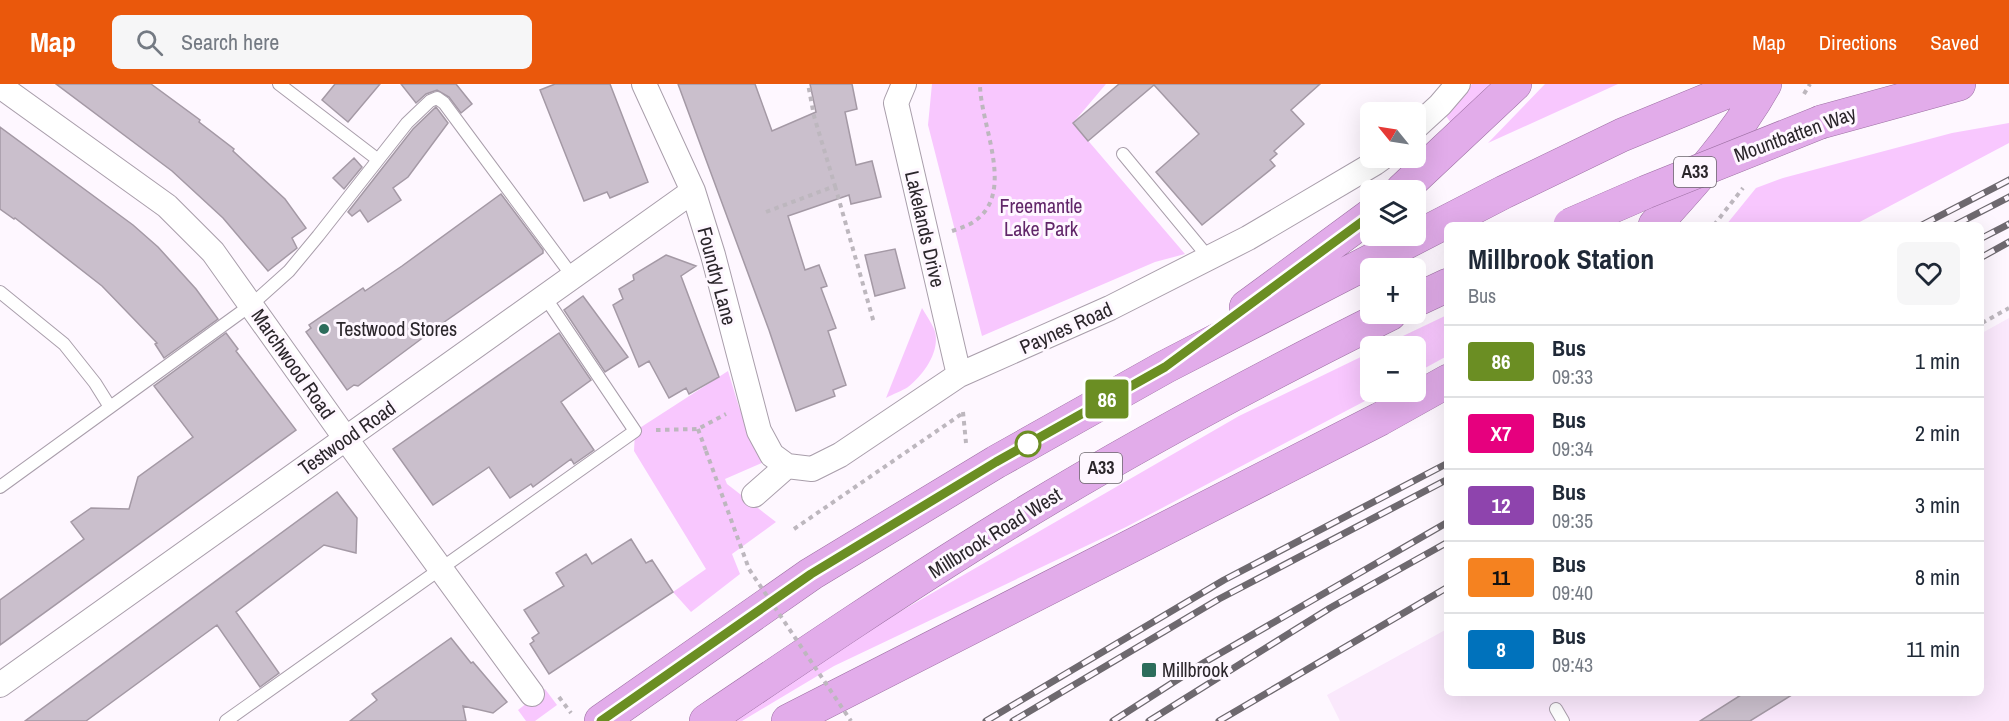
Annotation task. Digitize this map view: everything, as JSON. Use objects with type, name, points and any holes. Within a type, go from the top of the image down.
[{"type":"highway","points":[[1413,180],[1515,84]]},
{"type":"highway","points":[[1446,222],[1622,135],[1746,84]]},
{"type":"highway","points":[[1658,222],[1709,164],[1765,84]]},
{"type":"highway","name":"Mountbatten Way","points":[[1577,222],[1821,122],[1959,84]]},
{"type":"highway","points":[[1165,367],[1360,223]]},
{"type":"highway","points":[[601,721],[811,574],[969,477],[1165,367],[1444,223]]},
{"type":"highway","points":[[1426,295],[1444,287]]},
{"type":"highway","name":"Millbrook Road West","points":[[706,721],[1004,525],[1123,455],[1298,360],[1370,324]]},
{"type":"highway","points":[[788,721],[1370,424],[1444,383]]},
{"type":"street","name":"Foundry Lane","points":[[644,84],[693,191],[713,255],[759,431],[772,455],[787,466]]},
{"type":"street","name":"Lakelands Drive","points":[[904,84],[896,103],[959,375]]},
{"type":"street","points":[[1426,118],[1458,84]]},
{"type":"street","name":"Marchwood Road","points":[[0,86],[167,206],[213,252],[346,439],[441,567],[543,692]]},
{"type":"street","name":"Paynes Road","points":[[787,466],[812,469],[840,456],[959,375],[1110,309],[1248,238],[1367,168]]},
{"type":"street","name":"Testwood Road","points":[[0,685],[693,191]]},
{"type":"street","points":[[754,495],[787,466]]},
{"type":"lane","points":[[279,84],[377,159]]},
{"type":"lane","points":[[0,487],[251,305],[296,262],[369,174],[377,159],[407,123],[430,101],[437,98],[444,103],[573,277]]},
{"type":"lane","points":[[1123,154],[1209,258]]},
{"type":"lane","points":[[0,292],[64,344],[95,383],[110,407]]},
{"type":"lane","points":[[226,721],[635,431],[545,297]]},
{"type":"lane","points":[[1556,709],[1563,721]]},
{"type":"path","points":[[808,84],[814,116],[874,323]]},
{"type":"path","points":[[928,241],[971,224],[986,211],[993,195],[994,161],[980,100],[980,84]]},
{"type":"path","points":[[766,212],[835,186]]},
{"type":"path","points":[[1984,322],[2009,308]]},
{"type":"path","points":[[959,375],[969,477]]},
{"type":"path","points":[[635,431],[698,429],[751,402]]},
{"type":"path","points":[[794,529],[963,413]]},
{"type":"path","points":[[698,429],[749,569],[851,721]]},
{"type":"path","points":[[543,692],[577,721]]},
{"type":"shaded area","points":[[2009,318],[2009,721],[1340,721],[1327,695],[1444,631],[1444,696],[1984,696],[1984,332]]},
{"type":"green space","name":"Freemantle Lake Park","points":[[932,84],[1106,84],[1073,123],[1185,254],[1155,262],[982,336],[928,125]]},
{"type":"green space","points":[[1472,84],[1490,84],[1451,123],[1446,116]]},
{"type":"green space","points":[[1545,84],[1618,84],[1488,143]]},
{"type":"green space","points":[[2009,123],[2009,143],[1860,222],[1728,222],[1756,188],[1783,178],[1952,133]]},
{"type":"green space","points":[[922,308],[934,329],[936,345],[934,353],[914,382],[886,398]]},
{"type":"green space","points":[[1444,316],[1444,358],[1426,368],[1426,336],[1403,336]]},
{"type":"green space","points":[[1360,357],[1360,402],[1363,402],[1126,527],[834,666],[742,721],[731,721],[825,655],[1239,416]]},
{"type":"green space","points":[[728,371],[739,407],[766,461],[725,479],[727,484],[776,522],[732,554],[740,574],[691,612],[673,592],[706,569],[634,451],[635,431]]},
{"type":"green space","points":[[545,689],[557,705],[535,721],[526,721],[518,710]]},
{"type":"building","points":[[56,84],[151,84],[200,120],[199,122],[234,149],[233,151],[285,199],[306,228],[292,238],[297,248],[268,271],[223,218],[172,171]]},
{"type":"building","points":[[335,84],[380,84],[348,122],[322,100]]},
{"type":"building","points":[[401,84],[456,84],[472,104],[461,113],[449,97],[437,90],[426,94],[416,103]]},
{"type":"building","points":[[555,84],[610,84],[648,182],[610,198],[607,192],[584,201],[540,90]]},
{"type":"building","points":[[678,84],[755,84],[772,131],[816,112],[810,84],[852,84],[857,109],[845,112],[856,165],[872,161],[881,197],[851,204],[849,195],[788,216],[805,270],[819,265],[827,286],[821,288],[836,328],[828,331],[846,385],[833,390],[835,396],[796,411],[769,330]]},
{"type":"building","points":[[1119,84],[1320,84],[1291,110],[1304,124],[1274,151],[1277,154],[1270,160],[1275,166],[1202,225],[1156,172],[1199,134],[1154,85],[1088,141],[1073,123]]},
{"type":"building","points":[[436,107],[448,123],[408,177],[393,188],[401,200],[368,222],[360,210],[352,216],[348,212],[413,129]]},
{"type":"building","points":[[0,127],[133,225],[158,247],[196,289],[218,319],[164,358],[155,344],[157,343],[102,286],[15,218],[0,209]]},
{"type":"building","points":[[354,158],[362,167],[344,189],[333,178]]},
{"type":"building","points":[[501,194],[543,253],[358,386],[354,385],[347,390],[306,332],[311,328],[309,325],[363,288],[365,291],[402,266]]},
{"type":"building","points":[[895,249],[905,288],[875,296],[865,255]]},
{"type":"building","points":[[666,255],[696,266],[681,276],[719,377],[689,394],[686,388],[669,398],[649,361],[639,367],[613,305],[623,299],[619,289],[634,280],[633,275]]},
{"type":"building","points":[[583,296],[628,357],[605,372],[564,310]]},
{"type":"building","points":[[226,333],[238,349],[236,351],[296,430],[0,645],[0,600],[84,539],[71,522],[91,508],[129,509],[138,477],[193,437],[154,386]]},
{"type":"building","points":[[559,333],[591,380],[561,402],[594,450],[574,464],[571,459],[533,487],[531,484],[510,498],[489,467],[433,505],[393,449]]},
{"type":"building","points":[[337,492],[357,518],[356,553],[324,545],[236,612],[279,673],[260,687],[217,625],[86,721],[25,721]]},
{"type":"building","points":[[631,539],[646,563],[652,560],[673,592],[549,674],[530,644],[534,641],[532,638],[539,633],[524,610],[564,586],[556,573],[586,554],[592,564]]},
{"type":"building","points":[[451,638],[507,702],[493,713],[463,706],[466,721],[350,721],[377,700],[372,694]]},
{"type":"building","points":[[1739,696],[1790,696],[1750,721],[1700,721]]},
{"type":"railway","points":[[1928,222],[2009,180]]},
{"type":"railway","points":[[1961,222],[2009,197]]},
{"type":"railway","points":[[1984,237],[2009,224]]},
{"type":"railway","points":[[1984,256],[2009,242]]},
{"type":"railway","points":[[986,721],[1224,580],[1444,465]]},
{"type":"railway","points":[[1013,721],[1219,599],[1444,481]]},
{"type":"railway","points":[[1113,721],[1205,662],[1444,524]]},
{"type":"railway","points":[[1149,721],[1330,608],[1444,544]]},
{"type":"railway","points":[[1219,721],[1444,589]]},
{"type":"bus line","name":"86","points":[[601,721],[811,574],[996,462],[1165,367],[1360,223]]},
{"type":"place","name":"Testwood Stores","points":[[324,329]]},
{"type":"place","name":"Millbrook","points":[[1149,670]]}]
